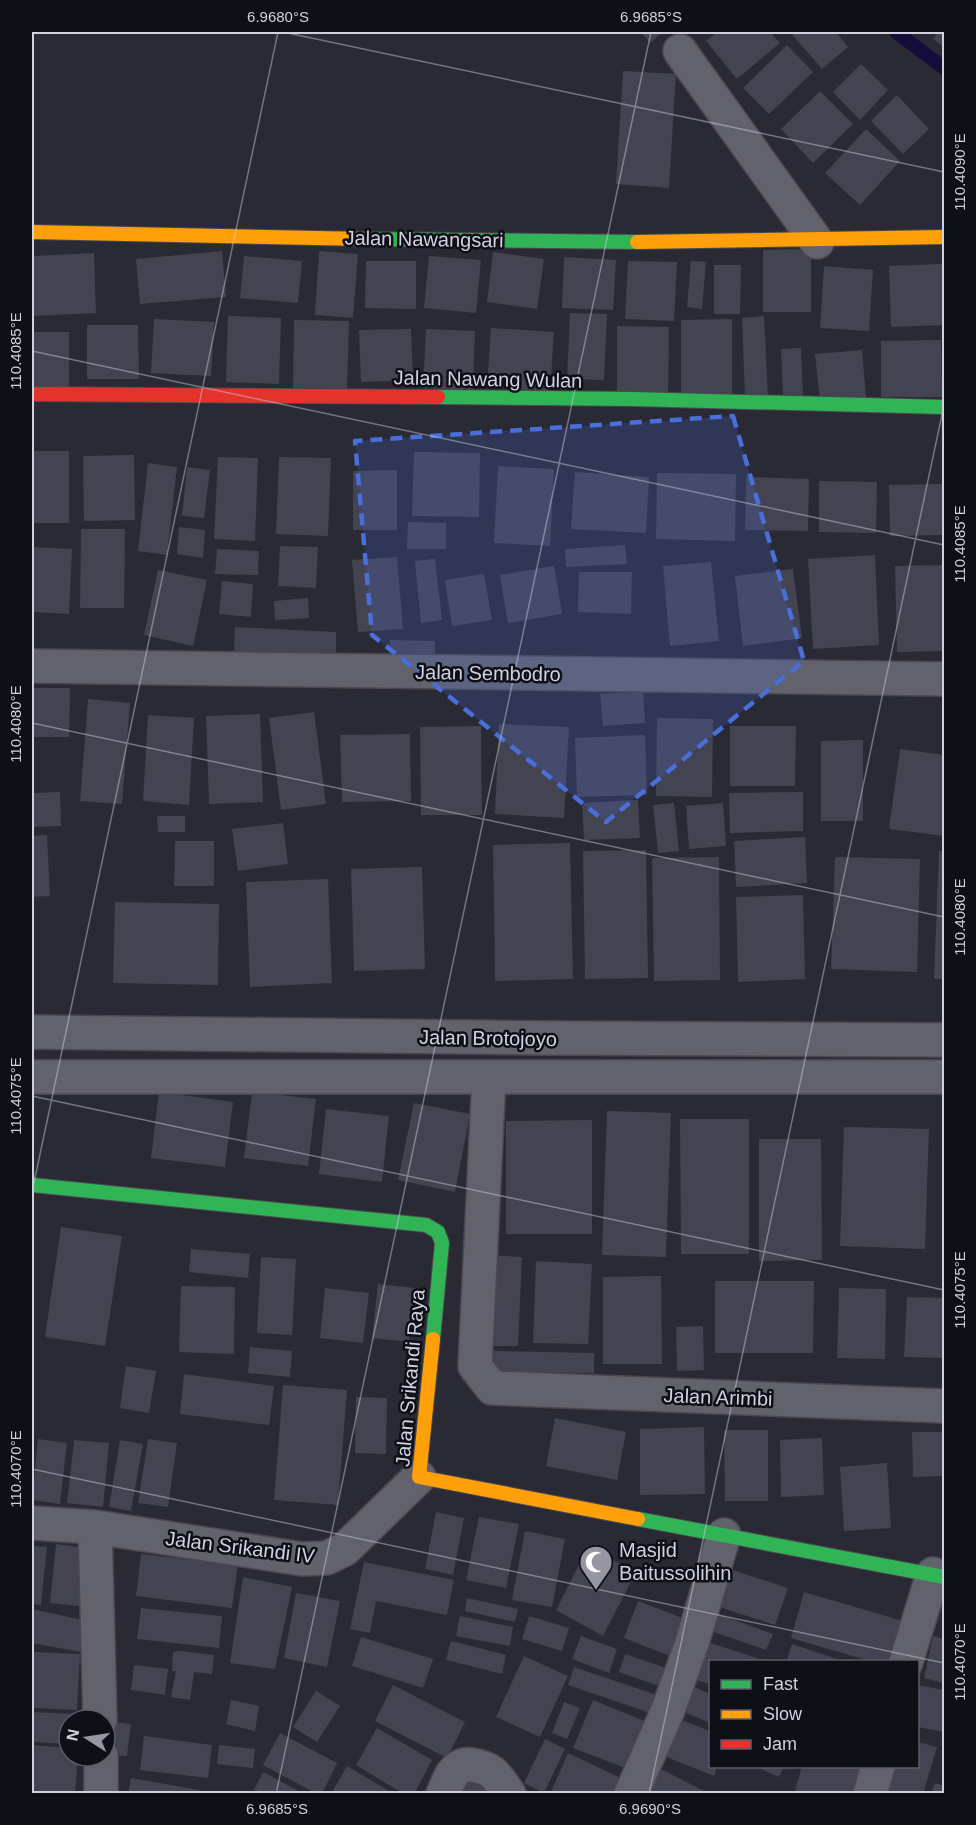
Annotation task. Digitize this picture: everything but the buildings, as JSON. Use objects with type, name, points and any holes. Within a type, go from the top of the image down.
[{"type":"street","points":[[680,51],[817,242]]},
{"type":"street","name":"Jalan Nawangsari","points":[[32,232],[545,241],[817,242],[945,237]]},
{"type":"street","name":"Jalan Nawang Wulan","points":[[32,393],[632,399],[945,407]]},
{"type":"street","name":"Jalan Sembodro","points":[[32,666],[945,679]]},
{"type":"street","name":"Jalan Brotojoyo","points":[[32,1032],[945,1040]]},
{"type":"street","name":"Jalan Brotojoyo","points":[[32,1077],[945,1077]]},
{"type":"street","name":"Jalan Arimbi","points":[[489,1077],[476,1366],[492,1388],[945,1406]]},
{"type":"street","name":"Jalan Srikandi Raya","points":[[32,1185],[426,1225],[438,1232],[442,1243],[419,1477],[939,1576]]},
{"type":"street","name":"Jalan Srikandi IV","points":[[32,1523],[95,1527],[302,1559],[327,1557],[345,1549],[419,1477]]},
{"type":"street","points":[[95,1527],[100,1708]]},
{"type":"street","points":[[631,1794],[668,1710],[692,1643],[724,1535]]},
{"type":"street","points":[[907,1660],[939,1576]]},
{"type":"street","points":[[443,1794],[452,1774],[466,1764],[486,1768],[493,1772],[509,1794]]},
{"type":"street","points":[[100,1768],[101,1794]]},
{"type":"street","points":[[870,1794],[878,1768]]},
{"type":"highlighted area","points":[[733,416],[804,661],[606,822],[372,635],[355,441]]},
{"type":"waterway","points":[[896,32],[944,68]]},
{"type":"traffic: fast","points":[[365,239],[637,242]]},
{"type":"traffic: fast","points":[[438,397],[632,399],[944,407]]},
{"type":"traffic: fast","points":[[32,1185],[426,1225],[438,1232],[442,1243],[433,1339]]},
{"type":"traffic: fast","points":[[638,1519],[944,1577]]},
{"type":"traffic: slow","points":[[32,232],[365,239]]},
{"type":"traffic: slow","points":[[637,242],[944,237]]},
{"type":"traffic: slow","points":[[433,1339],[419,1477],[638,1519]]},
{"type":"traffic: jam","points":[[32,394],[438,397]]},
{"type":"place","name":"Masjid Baitussolihin","points":[[596,1591]]}]
